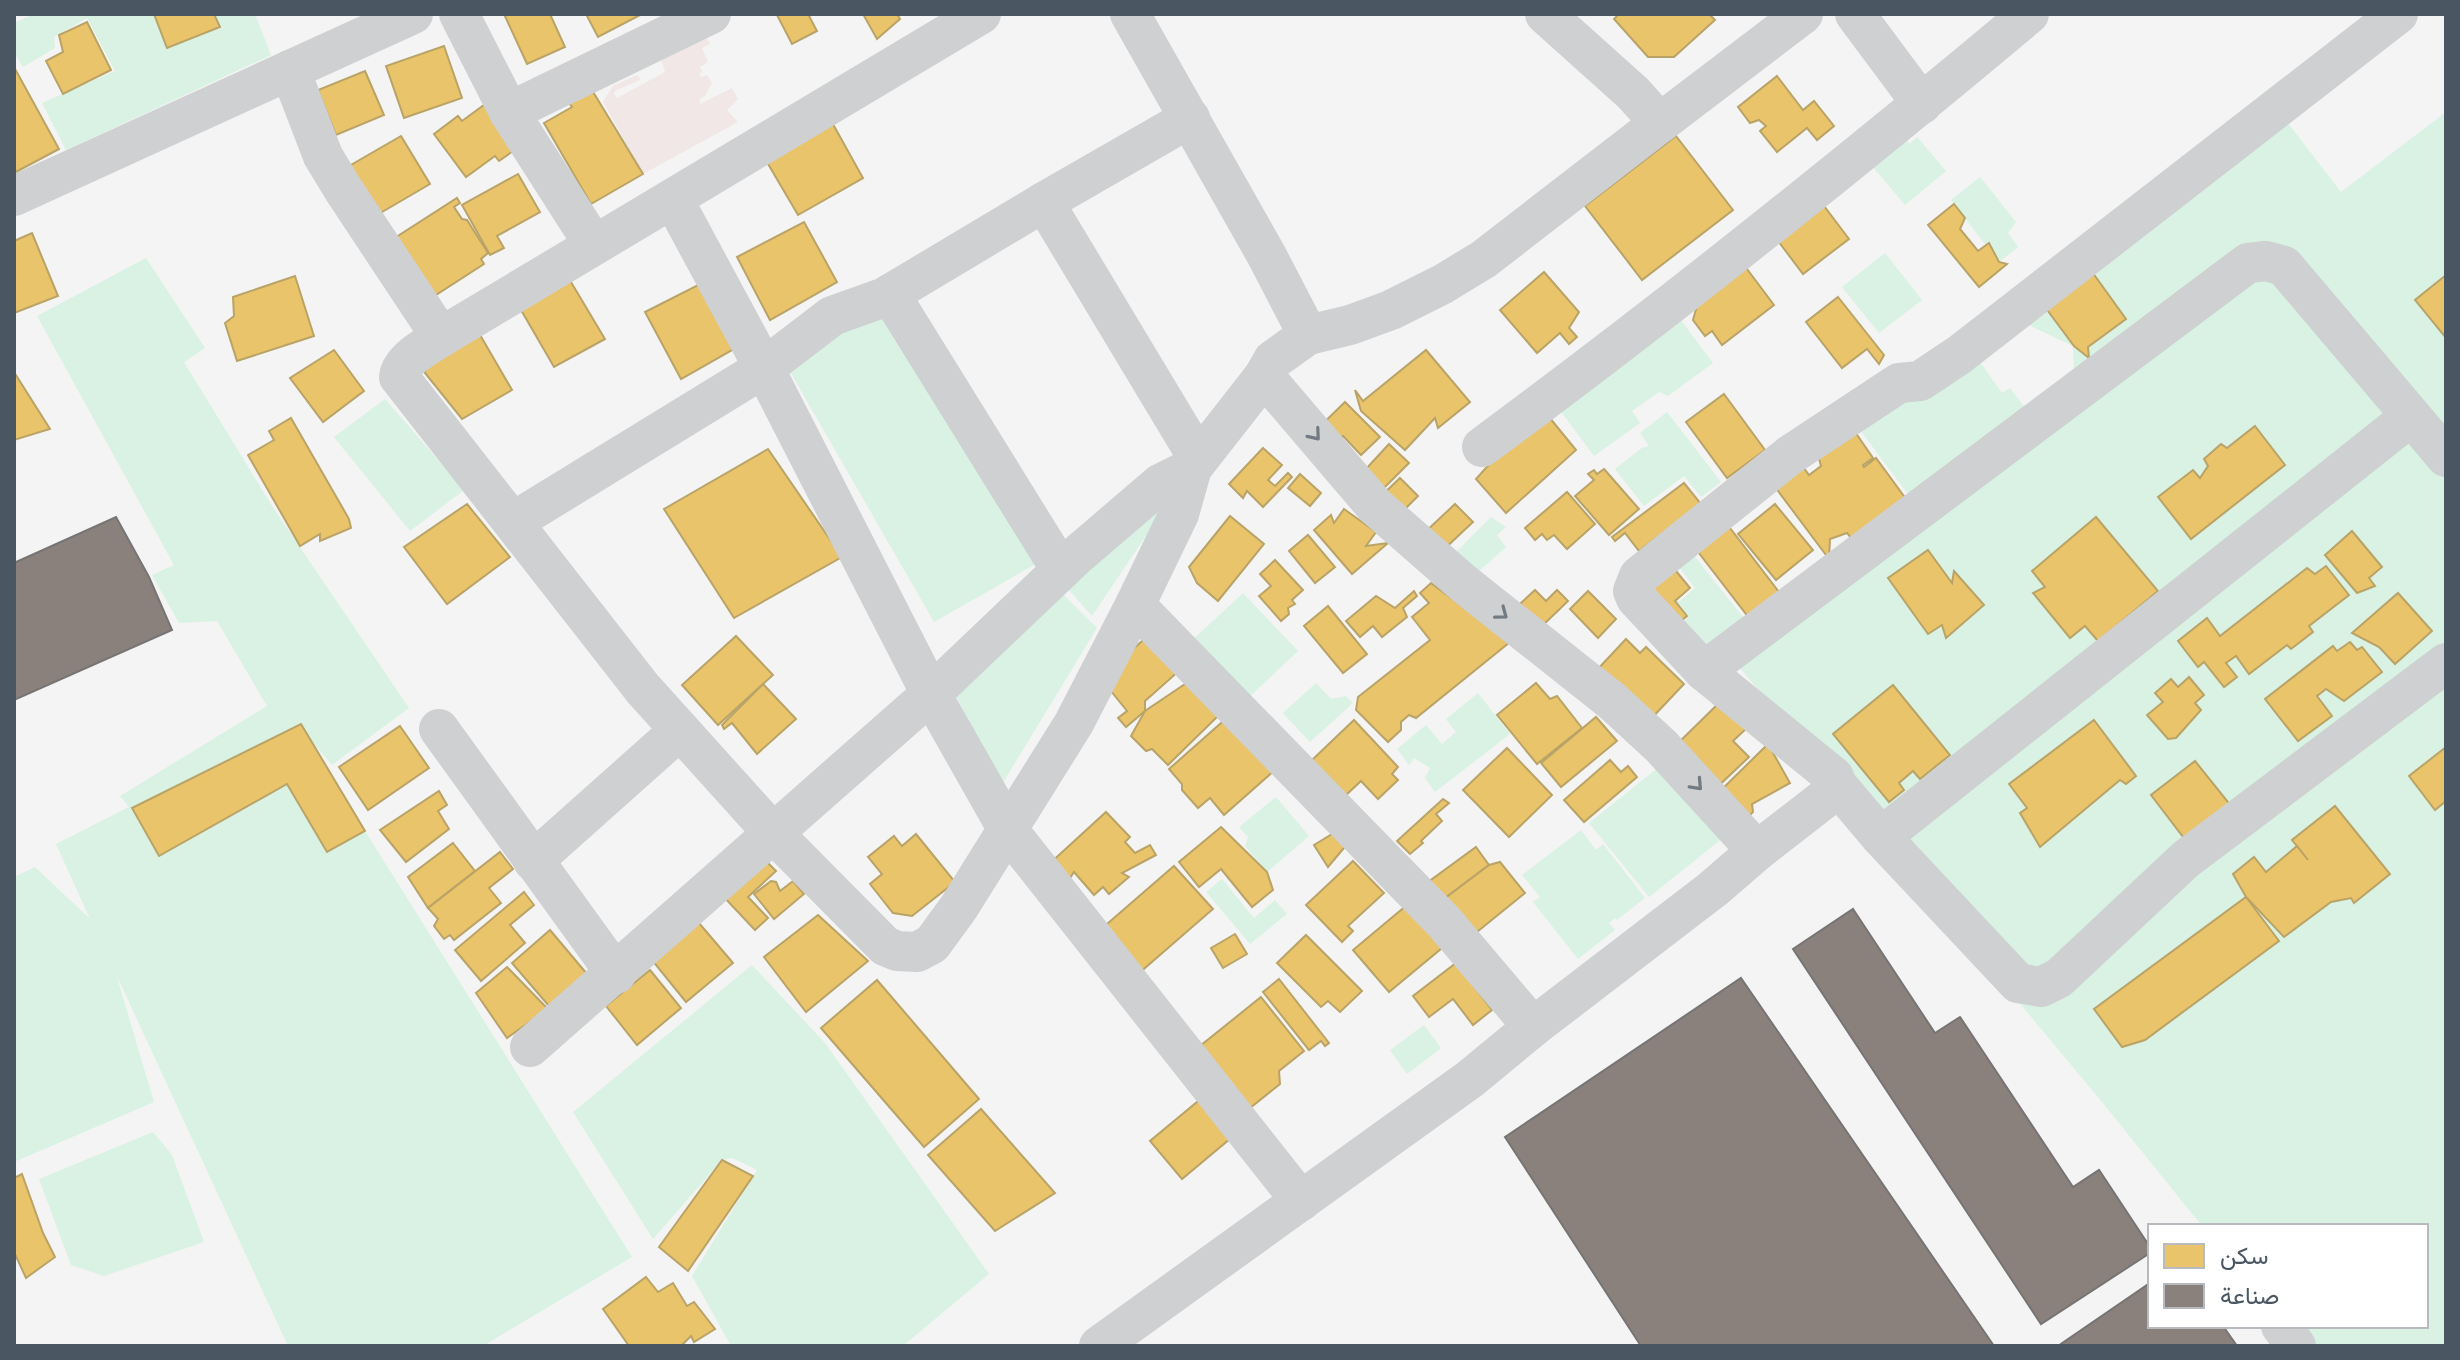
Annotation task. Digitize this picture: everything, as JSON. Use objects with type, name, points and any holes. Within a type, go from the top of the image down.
[{"type":"street","points":[[14,196],[413,14]]},
{"type":"street","points":[[459,14],[509,112],[594,245]]},
{"type":"street","points":[[509,112],[711,14]]},
{"type":"street","points":[[981,14],[441,337],[407,360],[400,369],[399,377],[643,689],[773,833],[885,946],[897,951],[917,952],[932,944],[1074,723],[1179,514],[1195,463],[1044,202]]},
{"type":"street","points":[[1130,14],[1308,335]]},
{"type":"street","points":[[1545,14],[1633,93],[1660,123]]},
{"type":"street","points":[[530,1047],[931,694],[1061,570],[1160,484],[1195,463],[1264,376],[1273,360],[1308,335],[1350,325],[1391,310],[1484,259],[1803,14]]},
{"type":"street","points":[[1855,14],[1922,104]]},
{"type":"street","points":[[1482,447],[1922,104],[2029,14]]},
{"type":"street","points":[[2398,14],[1959,355],[1920,381],[1899,383],[1790,455],[1639,576],[1633,591],[1636,598],[1704,671],[1834,777],[1837,785],[1881,837],[2018,983],[2041,987],[2059,978],[2186,859],[2446,663]]},
{"type":"street","points":[[290,70],[323,156],[441,337]]},
{"type":"street","points":[[513,522],[764,368],[832,316],[890,294],[1190,118]]},
{"type":"street","points":[[673,199],[764,368],[931,694],[1008,830],[1301,1201]]},
{"type":"street","points":[[1704,671],[2248,263],[2266,261],[2284,266],[2433,435],[1881,837]]},
{"type":"street","points":[[890,294],[1061,570]]},
{"type":"street","points":[[1264,376],[1375,506],[1463,583],[1612,701],[1661,746],[1757,851]]},
{"type":"street","points":[[1135,605],[1444,922],[1533,1027]]},
{"type":"street","points":[[439,729],[616,974]]},
{"type":"street","points":[[533,861],[680,730]]},
{"type":"street","points":[[1099,1346],[1470,1079],[1713,889],[1833,792],[1837,785]]},
{"type":"street","points":[[2282,1328],[2296,1346]]},
{"type":"shaded area","points":[[699,22],[710,44],[702,48],[708,62],[700,67],[702,72],[699,74],[701,77],[707,75],[712,83],[700,99],[700,104],[732,88],[738,99],[727,110],[738,122],[643,174],[603,102],[613,86],[639,76],[640,80],[615,91],[617,98],[665,72],[661,59]]},
{"type":"green space","points":[[34,14],[255,14],[271,55],[66,150],[42,103],[115,71],[87,18],[54,37],[55,48],[23,67],[14,52],[14,23]]},
{"type":"green space","points":[[2446,112],[2446,1346],[2299,1346],[2285,1328],[2428,1328],[2428,1224],[2200,1224],[1735,662],[2075,403],[2073,346],[2020,321],[2284,118],[2341,192]]},
{"type":"green space","points":[[1905,135],[1909,144],[1917,137],[1946,171],[1905,205],[1872,166]]},
{"type":"green space","points":[[1980,177],[2016,222],[2008,233],[2018,247],[1999,262],[1951,200]]},
{"type":"green space","points":[[1885,253],[1922,300],[1879,333],[1842,287]]},
{"type":"green space","points":[[146,258],[205,348],[184,362],[272,506],[409,708],[332,765],[301,729],[131,809],[159,856],[287,784],[327,852],[365,831],[632,1257],[483,1346],[288,1346],[116,974],[154,1102],[14,1162],[14,877],[35,867],[90,919],[56,844],[129,807],[120,796],[267,706],[217,621],[179,623],[152,575],[174,565],[37,316]]},
{"type":"green space","points":[[885,297],[1043,560],[934,622],[785,363]]},
{"type":"green space","points":[[1671,307],[1713,363],[1668,396],[1659,392],[1632,411],[1640,423],[1594,456],[1550,397]]},
{"type":"green space","points":[[1975,355],[2002,393],[2010,388],[2029,413],[1916,505],[1857,426]]},
{"type":"green space","points":[[385,399],[464,490],[410,531],[334,437]]},
{"type":"green space","points":[[1667,412],[1721,482],[1701,497],[1684,476],[1644,506],[1615,469],[1649,446],[1640,433]]},
{"type":"green space","points":[[1168,503],[1092,616],[1060,580]]},
{"type":"green space","points":[[1491,517],[1506,527],[1497,535],[1506,547],[1468,581],[1446,562]]},
{"type":"green space","points":[[1691,552],[1750,626],[1702,664],[1674,630],[1688,618],[1675,601],[1680,601],[1695,588],[1676,563]]},
{"type":"green space","points":[[1056,587],[1097,628],[1001,786],[952,688]]},
{"type":"green space","points":[[1243,593],[1298,651],[1242,704],[1186,646]]},
{"type":"green space","points":[[1316,683],[1331,699],[1346,696],[1353,703],[1310,742],[1283,713]]},
{"type":"green space","points":[[1478,693],[1510,734],[1435,792],[1425,778],[1430,768],[1414,758],[1409,765],[1397,749],[1426,725],[1442,744],[1456,732],[1446,719]]},
{"type":"green space","points":[[1665,762],[1722,834],[1719,841],[1649,897],[1589,823]]},
{"type":"green space","points":[[1276,797],[1309,836],[1267,872],[1245,846],[1248,837],[1239,827]]},
{"type":"green space","points":[[1581,830],[1596,850],[1603,844],[1645,898],[1609,923],[1615,930],[1578,959],[1533,902],[1540,897],[1522,875]]},
{"type":"green space","points":[[1222,879],[1254,918],[1275,900],[1287,914],[1250,944],[1206,892]]},
{"type":"green space","points":[[752,965],[825,1043],[989,1274],[903,1346],[731,1346],[692,1276],[757,1170],[732,1158],[722,1160],[653,1239],[573,1112]]},
{"type":"green space","points":[[1424,1025],[1441,1048],[1407,1074],[1390,1050]]},
{"type":"green space","points":[[153,1132],[172,1155],[204,1242],[104,1276],[71,1265],[39,1179]]},
{"type":"building: سكن","points":[[154,14],[214,14],[220,27],[167,48]]},
{"type":"building: سكن","points":[[504,14],[550,14],[565,47],[527,64]]},
{"type":"building: سكن","points":[[586,14],[642,14],[598,37]]},
{"type":"building: سكن","points":[[813,14],[809,16],[817,31],[792,44],[777,15]]},
{"type":"building: سكن","points":[[863,14],[897,14],[900,19],[877,39]]},
{"type":"building: سكن","points":[[1619,14],[1709,14],[1715,20],[1674,57],[1648,57],[1614,19]]},
{"type":"building: سكن","points":[[87,22],[111,70],[63,94],[46,61],[63,52],[59,35]]},
{"type":"building: سكن","points":[[444,46],[462,98],[404,118],[386,66]]},
{"type":"building: سكن","points":[[14,67],[59,149],[14,173]]},
{"type":"building: سكن","points":[[365,71],[384,115],[336,135],[318,90]]},
{"type":"building: سكن","points":[[1777,76],[1803,110],[1814,101],[1834,126],[1817,140],[1807,128],[1777,152],[1760,131],[1766,126],[1759,120],[1750,123],[1738,107]]},
{"type":"building: سكن","points":[[584,77],[643,174],[591,204],[544,123],[572,107],[558,89]]},
{"type":"building: سكن","points":[[484,105],[516,149],[499,161],[495,156],[466,177],[434,134],[458,116],[462,121]]},
{"type":"building: سكن","points":[[829,117],[863,178],[798,215],[764,157]]},
{"type":"building: سكن","points":[[401,136],[430,184],[377,215],[349,166]]},
{"type":"building: سكن","points":[[1676,136],[1733,210],[1642,280],[1585,206]]},
{"type":"building: سكن","points":[[518,174],[540,212],[497,236],[504,248],[490,255],[462,205]]},
{"type":"building: سكن","points":[[1815,194],[1849,239],[1803,274],[1769,229]]},
{"type":"building: سكن","points":[[457,198],[460,203],[454,207],[462,219],[467,220],[488,253],[481,259],[484,264],[428,300],[390,241]]},
{"type":"building: سكن","points":[[1954,204],[1965,218],[1960,229],[1978,251],[1989,243],[1999,262],[2007,264],[1979,287],[1928,225]]},
{"type":"building: سكن","points":[[804,222],[837,282],[770,320],[737,257]]},
{"type":"building: سكن","points":[[32,233],[58,296],[14,313],[14,241]]},
{"type":"building: سكن","points":[[1741,261],[1774,305],[1722,345],[1712,331],[1705,336],[1693,320],[1701,291]]},
{"type":"building: سكن","points":[[2090,269],[2126,319],[2088,347],[2089,358],[2074,346],[2042,303]]},
{"type":"building: سكن","points":[[565,272],[605,339],[554,367],[517,303]]},
{"type":"building: سكن","points":[[1544,272],[1579,312],[1569,328],[1577,337],[1569,344],[1560,333],[1537,353],[1500,310]]},
{"type":"building: سكن","points":[[2446,275],[2446,338],[2415,300]]},
{"type":"building: سكن","points":[[295,276],[314,336],[237,361],[225,323],[234,316],[233,297]]},
{"type":"building: سكن","points":[[704,282],[739,346],[681,379],[645,312]]},
{"type":"building: سكن","points":[[1838,297],[1884,355],[1879,364],[1867,349],[1842,368],[1806,322]]},
{"type":"building: سكن","points":[[476,328],[512,390],[462,419],[425,373],[429,355]]},
{"type":"building: سكن","points":[[334,350],[364,391],[323,422],[290,378]]},
{"type":"building: سكن","points":[[1426,350],[1470,402],[1438,428],[1435,418],[1405,450],[1361,411],[1355,390],[1363,401]]},
{"type":"building: سكن","points":[[14,372],[50,429],[14,440]]},
{"type":"building: سكن","points":[[1724,394],[1765,450],[1727,478],[1686,422]]},
{"type":"building: سكن","points":[[1345,402],[1380,437],[1361,455],[1343,436],[1323,456],[1307,439]]},
{"type":"building: سكن","points":[[1549,417],[1576,450],[1506,513],[1476,479],[1493,460]]},
{"type":"building: سكن","points":[[291,418],[349,519],[351,528],[320,541],[320,534],[300,546],[248,455],[274,440],[269,431]]},
{"type":"building: سكن","points":[[2255,426],[2285,465],[2191,539],[2158,497],[2193,470],[2200,478],[2208,466],[2204,459],[2221,444],[2227,448]]},
{"type":"building: سكن","points":[[1853,429],[1873,458],[1864,467],[1876,458],[1909,503],[1858,547],[1847,533],[1830,539],[1829,559],[1772,483],[1800,463],[1809,475],[1821,466],[1818,455]]},
{"type":"building: سكن","points":[[1389,444],[1409,463],[1381,491],[1353,483]]},
{"type":"building: سكن","points":[[1263,448],[1282,465],[1268,480],[1275,486],[1288,473],[1292,477],[1263,507],[1247,491],[1243,498],[1229,484]]},
{"type":"building: سكن","points":[[768,449],[842,557],[734,618],[664,509]]},
{"type":"building: سكن","points":[[1604,469],[1639,509],[1609,535],[1575,496],[1594,480],[1588,474],[1594,470],[1597,474]]},
{"type":"building: سكن","points":[[1300,474],[1321,493],[1310,506],[1288,488]]},
{"type":"building: سكن","points":[[1400,478],[1418,496],[1403,511],[1377,500]]},
{"type":"building: سكن","points":[[1684,483],[1701,504],[1639,551],[1625,533],[1615,541],[1612,537]]},
{"type":"building: سكن","points":[[1567,492],[1595,524],[1567,549],[1554,535],[1547,540],[1542,534],[1535,540],[1525,528]]},
{"type":"building: سكن","points":[[467,504],[510,557],[447,604],[404,547]]},
{"type":"building: سكن","points":[[1455,504],[1473,522],[1441,552],[1423,534]]},
{"type":"building: سكن","points":[[1775,504],[1813,550],[1776,580],[1738,534]]},
{"type":"building: سكن","points":[[1344,509],[1376,532],[1366,546],[1388,543],[1352,574],[1314,530],[1331,515],[1334,523]]},
{"type":"building: سكن","points":[[1230,516],[1264,544],[1218,601],[1197,583],[1189,567]]},
{"type":"building: سكن","points":[[2096,517],[2158,591],[2098,641],[2085,626],[2070,638],[2033,593],[2045,587],[2032,571]]},
{"type":"building: سكن","points":[[1727,524],[1785,600],[1753,623],[1695,548]]},
{"type":"building: سكن","points":[[2352,531],[2382,567],[2369,578],[2375,586],[2357,593],[2325,555]]},
{"type":"building: سكن","points":[[1308,535],[1335,567],[1315,583],[1289,551]]},
{"type":"building: سكن","points":[[1928,550],[1952,583],[1954,571],[1984,605],[1946,638],[1942,625],[1928,634],[1888,578]]},
{"type":"building: سكن","points":[[1275,560],[1303,590],[1292,600],[1295,604],[1288,608],[1289,614],[1281,621],[1259,596],[1271,586],[1260,574]]},
{"type":"building: سكن","points":[[1671,565],[1690,588],[1675,601],[1687,616],[1672,628],[1641,589]]},
{"type":"building: سكن","points":[[2326,566],[2349,595],[2309,626],[2313,632],[2291,649],[2287,645],[2249,674],[2236,656],[2226,663],[2237,677],[2224,687],[2204,662],[2198,667],[2178,641],[2207,618],[2220,636],[2307,568],[2315,574]]},
{"type":"building: سكن","points":[[1431,583],[1510,642],[1416,718],[1409,715],[1401,722],[1401,730],[1388,742],[1356,710],[1358,697],[1430,640],[1412,617],[1429,603],[1420,593]]},
{"type":"building: سكن","points":[[1535,590],[1546,601],[1557,590],[1568,601],[1539,629],[1510,613]]},
{"type":"building: سكن","points":[[1414,591],[1417,596],[1403,608],[1407,617],[1382,637],[1373,626],[1360,637],[1346,621],[1376,596],[1395,608]]},
{"type":"building: سكن","points":[[1588,591],[1616,619],[1598,638],[1570,609]]},
{"type":"building: سكن","points":[[2398,593],[2432,631],[2395,664],[2379,647],[2352,633]]},
{"type":"building: سكن","points":[[1328,606],[1367,654],[1343,673],[1304,626]]},
{"type":"building: سكن","points":[[1149,635],[1180,670],[1145,701],[1145,711],[1126,727],[1118,718],[1127,711],[1107,686],[1109,670]]},
{"type":"building: سكن","points":[[736,636],[773,675],[718,725],[682,685]]},
{"type":"building: سكن","points":[[1626,639],[1640,653],[1646,647],[1684,684],[1648,722],[1595,672]]},
{"type":"building: سكن","points":[[2350,642],[2357,650],[2362,647],[2382,672],[2344,701],[2326,689],[2317,696],[2332,716],[2298,741],[2265,699],[2333,646],[2337,651]]},
{"type":"building: سكن","points":[[2189,677],[2204,695],[2195,703],[2201,710],[2176,738],[2168,739],[2147,715],[2163,702],[2155,693],[2171,679],[2178,687]]},
{"type":"building: سكن","points":[[1188,682],[1220,714],[1168,765],[1152,749],[1146,751],[1131,736],[1145,711]]},
{"type":"building: سكن","points":[[1536,683],[1550,699],[1557,696],[1582,728],[1537,764],[1497,715]]},
{"type":"building: سكن","points":[[763,684],[796,719],[757,754],[732,723],[724,729],[722,725]]},
{"type":"building: سكن","points":[[1893,685],[1950,755],[1920,779],[1913,771],[1899,783],[1904,790],[1889,802],[1833,734]]},
{"type":"building: سكن","points":[[1723,699],[1749,726],[1733,741],[1749,757],[1711,793],[1670,751]]},
{"type":"building: سكن","points":[[1229,716],[1275,770],[1224,815],[1210,798],[1198,808],[1169,769]]},
{"type":"building: سكن","points":[[1596,717],[1617,741],[1561,787],[1541,763]]},
{"type":"building: سكن","points":[[1354,720],[1398,767],[1392,774],[1398,780],[1378,799],[1361,781],[1345,796],[1312,760]]},
{"type":"building: سكن","points":[[2094,720],[2136,776],[2126,784],[2120,780],[2040,847],[2020,813],[2027,808],[2009,784]]},
{"type":"building: سكن","points":[[301,724],[365,831],[327,852],[287,784],[159,856],[132,808]]},
{"type":"building: سكن","points":[[400,726],[429,768],[368,810],[339,767]]},
{"type":"building: سكن","points":[[1768,744],[1790,783],[1752,804],[1753,812],[1740,825],[1713,798]]},
{"type":"building: سكن","points":[[2446,747],[2446,801],[2435,810],[2409,776]]},
{"type":"building: سكن","points":[[1507,748],[1552,795],[1509,837],[1463,790]]},
{"type":"building: سكن","points":[[1610,760],[1621,772],[1628,766],[1637,777],[1584,822],[1564,800]]},
{"type":"building: سكن","points":[[2195,761],[2232,807],[2187,842],[2151,795]]},
{"type":"building: سكن","points":[[439,791],[447,805],[438,811],[449,829],[406,862],[380,830]]},
{"type":"building: سكن","points":[[1443,799],[1449,803],[1436,814],[1442,821],[1410,854],[1397,841]]},
{"type":"building: سكن","points":[[2335,806],[2390,874],[2354,903],[2351,898],[2331,902],[2284,937],[2246,897],[2233,874],[2254,857],[2266,872],[2297,846],[2292,840]]},
{"type":"building: سكن","points":[[1106,812],[1130,837],[1125,842],[1135,853],[1150,845],[1156,855],[1122,873],[1129,877],[1109,894],[1103,887],[1094,895],[1074,872],[1066,884],[1048,865]]},
{"type":"building: سكن","points":[[1221,827],[1267,872],[1273,890],[1252,907],[1221,869],[1199,887],[1179,862]]},
{"type":"building: سكن","points":[[1337,831],[1349,842],[1328,867],[1314,845]]},
{"type":"building: سكن","points":[[916,834],[955,882],[912,916],[893,913],[870,884],[882,874],[868,857],[894,836],[902,846]]},
{"type":"building: سكن","points":[[453,843],[475,871],[428,908],[408,877]]},
{"type":"building: سكن","points":[[1476,847],[1489,865],[1436,905],[1420,888]]},
{"type":"building: سكن","points":[[500,852],[513,869],[489,888],[501,903],[454,940],[450,935],[444,939],[434,926],[438,919],[428,908]]},
{"type":"building: سكن","points":[[761,856],[776,871],[748,897],[768,918],[755,930],[721,894]]},
{"type":"building: سكن","points":[[1353,861],[1384,893],[1348,926],[1353,931],[1342,942],[1306,905]]},
{"type":"building: سكن","points":[[1500,862],[1525,893],[1472,936],[1436,905],[1489,865]]},
{"type":"building: سكن","points":[[1174,866],[1213,909],[1138,974],[1100,930]]},
{"type":"building: سكن","points":[[771,881],[776,882],[780,891],[793,881],[804,894],[774,919],[754,894]]},
{"type":"building: سكن","points":[[524,892],[534,905],[510,925],[525,943],[481,981],[455,950]]},
{"type":"building: سكن","points":[[2246,897],[2279,941],[2145,1040],[2122,1047],[2094,1009]]},
{"type":"building: سكن","points":[[1407,905],[1442,948],[1389,992],[1353,950]]},
{"type":"building: سكن","points":[[818,915],[868,961],[806,1012],[764,957]]},
{"type":"building: سكن","points":[[693,916],[733,963],[686,1002],[647,954]]},
{"type":"building: سكن","points":[[550,930],[587,974],[549,1006],[512,963]]},
{"type":"building: سكن","points":[[1235,934],[1247,954],[1223,968],[1211,948]]},
{"type":"building: سكن","points":[[1306,935],[1362,991],[1340,1012],[1328,1001],[1321,1007],[1277,963]]},
{"type":"building: سكن","points":[[1456,963],[1492,1010],[1473,1025],[1453,999],[1429,1017],[1413,996]]},
{"type":"building: سكن","points":[[507,967],[548,1009],[507,1038],[476,993]]},
{"type":"building: سكن","points":[[650,970],[681,1008],[637,1045],[606,1006]]},
{"type":"building: سكن","points":[[1279,979],[1329,1043],[1325,1046],[1321,1041],[1309,1050],[1263,992]]},
{"type":"building: سكن","points":[[877,980],[979,1099],[924,1147],[821,1028]]},
{"type":"building: سكن","points":[[1261,997],[1304,1051],[1279,1071],[1280,1084],[1245,1112],[1195,1050]]},
{"type":"building: سكن","points":[[1203,1097],[1231,1138],[1182,1179],[1150,1141]]},
{"type":"building: سكن","points":[[981,1109],[1055,1193],[995,1231],[928,1155]]},
{"type":"building: سكن","points":[[722,1160],[753,1176],[688,1271],[659,1247]]},
{"type":"building: سكن","points":[[22,1174],[55,1257],[26,1278],[14,1252],[14,1178]]},
{"type":"building: سكن","points":[[646,1277],[658,1292],[673,1283],[687,1306],[694,1302],[715,1329],[694,1342],[691,1336],[681,1346],[629,1346],[603,1309]]},
{"type":"building: صناعة","points":[[116,517],[149,577],[172,630],[14,700],[14,563]]},
{"type":"building: صناعة","points":[[1853,909],[1935,1033],[1960,1017],[2073,1187],[2099,1170],[2148,1244],[2148,1254],[2041,1324],[1793,949]]},
{"type":"building: صناعة","points":[[1741,978],[1994,1346],[1641,1346],[1505,1137]]},
{"type":"building: صناعة","points":[[2148,1284],[2148,1328],[2224,1328],[2237,1346],[2063,1346],[2061,1344]]}]
